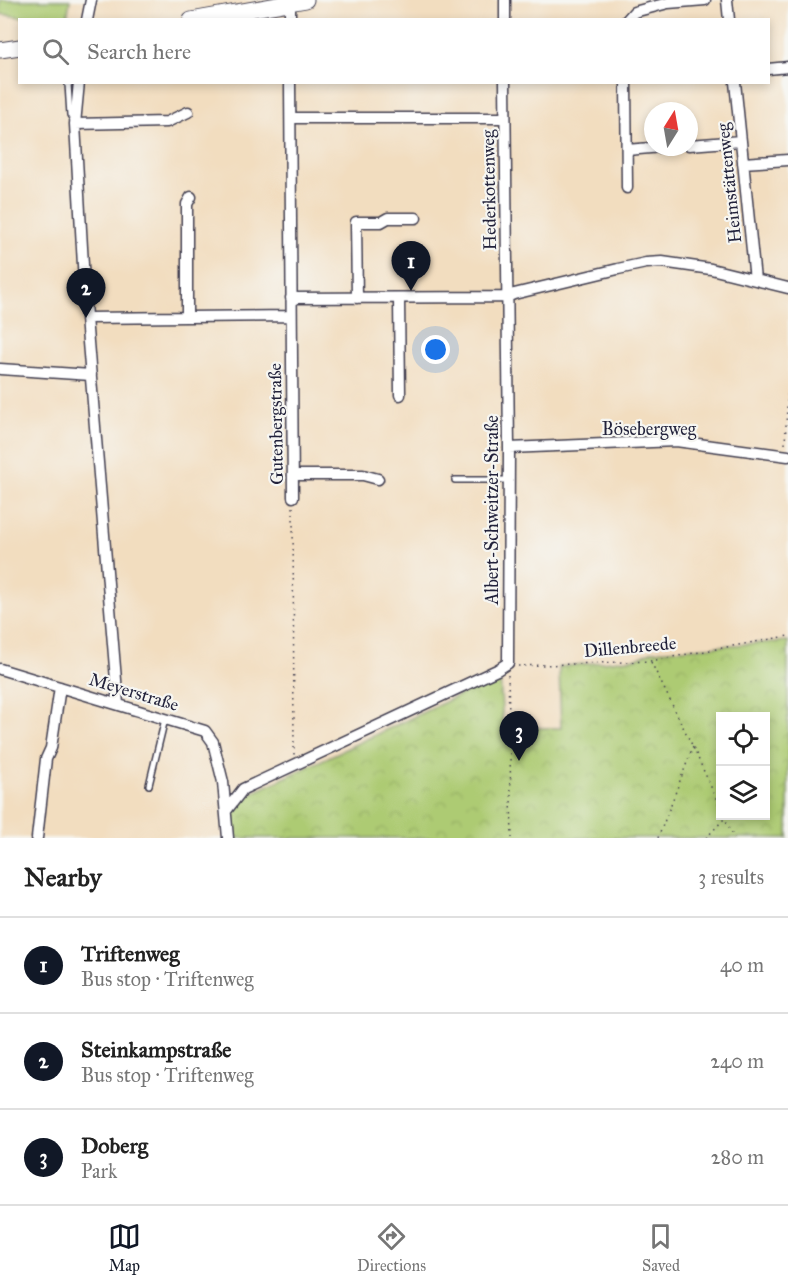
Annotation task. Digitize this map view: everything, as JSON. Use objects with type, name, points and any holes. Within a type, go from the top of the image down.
[{"type":"main road","points":[[203,18],[306,0]]},
{"type":"main road","points":[[0,50],[18,47]]},
{"type":"street","points":[[87,18],[91,0]]},
{"type":"street","points":[[505,0],[505,18]]},
{"type":"street","points":[[629,18],[634,12],[668,3],[705,0]]},
{"type":"street","points":[[727,0],[729,18]]},
{"type":"street","points":[[290,3],[290,18]]},
{"type":"street","points":[[770,69],[788,67]]},
{"type":"street","points":[[79,84],[75,124],[86,318],[118,704]]},
{"type":"street","name":"Gutenbergstraße","points":[[291,84],[293,497]]},
{"type":"street","name":"Hederkottenweg","points":[[505,84],[507,297]]},
{"type":"street","points":[[626,84],[627,188]]},
{"type":"street","name":"Heimstättenweg","points":[[735,84],[755,280]]},
{"type":"street","points":[[75,124],[167,122],[188,112]]},
{"type":"street","points":[[291,118],[505,118]]},
{"type":"street","points":[[698,144],[741,141]]},
{"type":"street","points":[[627,150],[644,149]]},
{"type":"street","points":[[743,163],[788,160]]},
{"type":"street","points":[[187,317],[187,204],[191,197]]},
{"type":"street","points":[[357,298],[356,222],[381,222],[388,218],[416,218]]},
{"type":"street","points":[[291,298],[507,297],[618,268],[662,262],[711,269],[788,288]]},
{"type":"street","name":"Albert-Schweitzer-Straße","points":[[507,297],[508,663]]},
{"type":"street","points":[[399,298],[400,395]]},
{"type":"street","points":[[86,318],[291,316]]},
{"type":"street","points":[[0,369],[91,375]]},
{"type":"street","name":"Bösebergweg","points":[[509,448],[676,441],[786,456]]},
{"type":"street","points":[[293,475],[363,475],[378,479]]},
{"type":"street","points":[[228,838],[226,811],[243,789],[508,663]]},
{"type":"street","name":"Meyerstraße","points":[[0,669],[205,731],[213,742],[223,782],[226,811]]},
{"type":"street","points":[[37,838],[46,759],[51,747],[60,687]]},
{"type":"street","points":[[223,782],[243,789]]},
{"type":"lane","points":[[68,84],[70,115],[75,124]]},
{"type":"lane","points":[[455,480],[509,480]]},
{"type":"lane","points":[[149,785],[165,719]]},
{"type":"path","points":[[786,456],[788,388]]},
{"type":"path","name":"Gutenbergstraße","points":[[293,497],[294,765]]},
{"type":"path","name":"Dillenbreede","points":[[508,663],[519,666],[650,661],[788,636]]},
{"type":"path","points":[[650,661],[716,798]]},
{"type":"path","points":[[508,663],[512,838]]},
{"type":"path","points":[[658,838],[693,747]]},
{"type":"path","points":[[706,838],[722,820]]},
{"type":"path","points":[[726,820],[734,838]]},
{"type":"green space","points":[[0,0],[70,0],[67,18],[29,18],[0,14]]},
{"type":"green space","points":[[788,641],[788,838],[232,838],[233,814],[248,795],[500,676],[503,728],[561,728],[559,667],[637,658],[653,651]]},
{"type":"place","name":"Triftenweg","points":[[411,291]]},
{"type":"place","name":"Steinkampstraße","points":[[86,318]]},
{"type":"place","name":"Doberg","points":[[519,761]]}]
